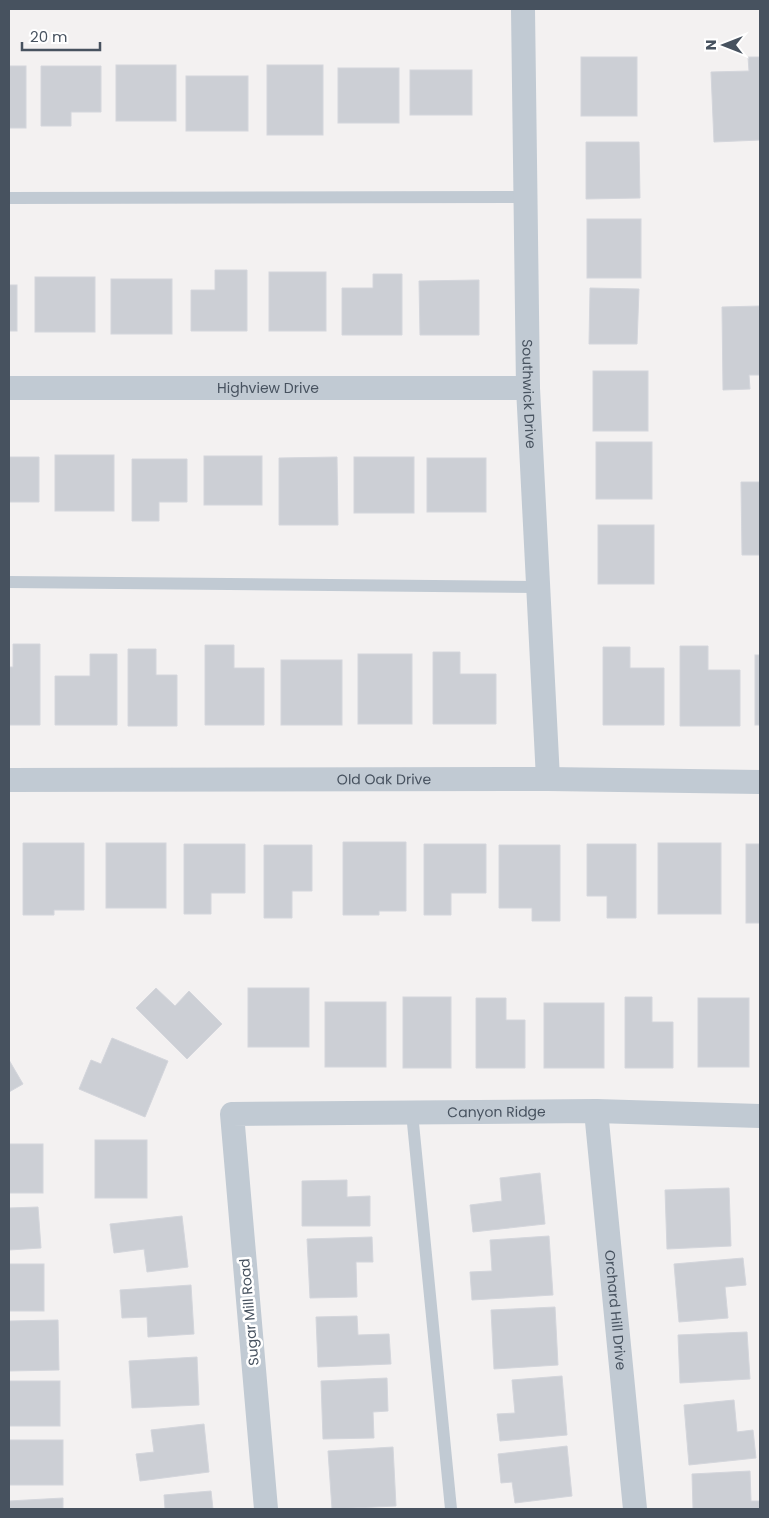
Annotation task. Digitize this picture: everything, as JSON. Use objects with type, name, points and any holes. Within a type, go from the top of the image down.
[{"type":"street","name":"Southwick Drive","points":[[523,9],[528,388],[548,779]]},
{"type":"street","name":"Highview Drive","points":[[9,388],[528,388]]},
{"type":"street","name":"Old Oak Drive","points":[[9,780],[548,779],[760,782]]},
{"type":"street","name":"Canyon Ridge","points":[[232,1114],[596,1111],[760,1116]]},
{"type":"street","name":"Orchard Hill Drive","points":[[596,1111],[635,1509]]},
{"type":"street","name":"Sugar Mill Road","points":[[232,1114],[266,1509]]},
{"type":"lane","points":[[9,198],[525,197]]},
{"type":"lane","points":[[9,582],[538,587]]},
{"type":"lane","points":[[412,1113],[450,1509]]},
{"type":"building","points":[[581,57],[637,57],[637,116],[581,116]]},
{"type":"building","points":[[748,57],[760,57],[760,140],[714,142],[711,72],[749,71]]},
{"type":"building","points":[[116,65],[176,65],[176,121],[116,121]]},
{"type":"building","points":[[267,65],[323,65],[323,135],[267,135]]},
{"type":"building","points":[[9,66],[26,66],[26,128],[9,128]]},
{"type":"building","points":[[41,66],[101,66],[101,112],[71,112],[71,126],[41,126]]},
{"type":"building","points":[[338,68],[399,68],[399,123],[338,123]]},
{"type":"building","points":[[410,70],[472,70],[472,115],[410,115]]},
{"type":"building","points":[[186,76],[248,76],[248,131],[186,131]]},
{"type":"building","points":[[586,142],[639,142],[640,198],[586,199]]},
{"type":"building","points":[[587,219],[641,219],[641,278],[587,278]]},
{"type":"building","points":[[215,270],[247,270],[247,331],[191,331],[191,290],[215,290]]},
{"type":"building","points":[[269,272],[326,272],[326,331],[269,331]]},
{"type":"building","points":[[373,274],[402,274],[402,335],[342,335],[342,288],[373,288]]},
{"type":"building","points":[[35,277],[95,277],[95,332],[35,332]]},
{"type":"building","points":[[111,279],[172,279],[172,334],[111,334]]},
{"type":"building","points":[[479,280],[479,335],[420,335],[419,281]]},
{"type":"building","points":[[9,285],[17,285],[17,331],[9,331]]},
{"type":"building","points":[[590,288],[639,289],[637,344],[589,344]]},
{"type":"building","points":[[760,306],[760,375],[749,375],[750,389],[723,390],[722,307]]},
{"type":"building","points":[[593,371],[648,371],[648,431],[593,431]]},
{"type":"building","points":[[596,442],[652,442],[652,499],[596,499]]},
{"type":"building","points":[[55,455],[114,455],[114,511],[55,511]]},
{"type":"building","points":[[204,456],[262,456],[262,505],[204,505]]},
{"type":"building","points":[[9,457],[39,457],[39,502],[9,502]]},
{"type":"building","points":[[337,457],[338,525],[279,525],[279,458]]},
{"type":"building","points":[[354,457],[414,457],[414,513],[354,513]]},
{"type":"building","points":[[427,458],[486,458],[486,512],[427,512]]},
{"type":"building","points":[[132,459],[187,459],[187,502],[159,502],[159,521],[132,521]]},
{"type":"building","points":[[741,482],[760,482],[760,555],[742,555]]},
{"type":"building","points":[[598,525],[654,525],[654,584],[598,584]]},
{"type":"building","points":[[13,644],[40,644],[40,725],[9,725],[9,667],[13,667]]},
{"type":"building","points":[[205,645],[234,645],[234,668],[264,668],[264,725],[205,725]]},
{"type":"building","points":[[680,646],[708,646],[708,670],[740,670],[740,726],[680,726]]},
{"type":"building","points":[[603,647],[630,647],[630,668],[664,668],[664,725],[603,725]]},
{"type":"building","points":[[128,649],[156,649],[156,675],[177,675],[177,726],[128,726]]},
{"type":"building","points":[[433,652],[460,652],[460,674],[496,674],[496,724],[433,724]]},
{"type":"building","points":[[90,654],[117,654],[117,725],[55,725],[55,676],[90,676]]},
{"type":"building","points":[[358,654],[412,654],[412,724],[358,724]]},
{"type":"building","points":[[755,655],[760,655],[760,725],[755,725]]},
{"type":"building","points":[[281,660],[342,660],[342,725],[281,725]]},
{"type":"building","points":[[343,842],[406,842],[406,911],[379,911],[379,915],[343,915]]},
{"type":"building","points":[[23,843],[84,843],[84,910],[54,910],[54,915],[23,915]]},
{"type":"building","points":[[106,843],[166,843],[166,908],[106,908]]},
{"type":"building","points":[[658,843],[721,843],[721,914],[658,914]]},
{"type":"building","points":[[184,844],[245,844],[245,893],[211,893],[211,914],[184,914]]},
{"type":"building","points":[[424,844],[486,844],[486,893],[451,893],[451,915],[424,915]]},
{"type":"building","points":[[587,844],[636,844],[636,918],[607,918],[607,896],[587,896]]},
{"type":"building","points":[[746,844],[760,844],[760,923],[746,923]]},
{"type":"building","points":[[264,845],[312,845],[312,891],[292,891],[292,918],[264,918]]},
{"type":"building","points":[[499,845],[560,845],[560,921],[532,921],[532,908],[499,908]]},
{"type":"building","points":[[156,988],[175,1006],[189,991],[222,1024],[187,1059],[136,1008]]},
{"type":"building","points":[[248,988],[309,988],[309,1047],[248,1047]]},
{"type":"building","points":[[403,997],[451,997],[451,1068],[403,1068]]},
{"type":"building","points":[[625,997],[652,997],[652,1022],[673,1022],[673,1068],[625,1068]]},
{"type":"building","points":[[476,998],[506,998],[506,1020],[525,1020],[525,1068],[476,1068]]},
{"type":"building","points":[[698,998],[749,998],[749,1067],[698,1067]]},
{"type":"building","points":[[325,1002],[386,1002],[386,1067],[325,1067]]},
{"type":"building","points":[[544,1003],[604,1003],[604,1068],[544,1068]]},
{"type":"building","points":[[112,1038],[168,1061],[145,1117],[79,1089],[91,1060],[101,1064]]},
{"type":"building","points":[[9,1060],[23,1084],[9,1092]]},
{"type":"building","points":[[95,1140],[147,1140],[147,1198],[95,1198]]},
{"type":"building","points":[[9,1144],[43,1144],[43,1193],[9,1193]]},
{"type":"building","points":[[540,1173],[545,1224],[473,1232],[470,1205],[502,1201],[500,1178]]},
{"type":"building","points":[[347,1180],[347,1197],[370,1196],[370,1226],[302,1226],[302,1181]]},
{"type":"building","points":[[729,1188],[731,1246],[667,1249],[665,1190]]},
{"type":"building","points":[[38,1207],[41,1248],[9,1250],[9,1208]]},
{"type":"building","points":[[182,1216],[188,1267],[147,1272],[144,1249],[114,1253],[110,1224]]},
{"type":"building","points":[[549,1236],[553,1295],[472,1300],[470,1272],[492,1271],[490,1240]]},
{"type":"building","points":[[372,1237],[373,1262],[356,1262],[357,1297],[310,1298],[307,1239]]},
{"type":"building","points":[[743,1258],[746,1285],[725,1287],[728,1318],[679,1322],[674,1264]]},
{"type":"building","points":[[9,1264],[44,1264],[44,1311],[9,1311]]},
{"type":"building","points":[[191,1285],[194,1334],[148,1337],[147,1317],[122,1318],[120,1290]]},
{"type":"building","points":[[555,1307],[558,1365],[494,1369],[491,1310]]},
{"type":"building","points":[[357,1316],[358,1335],[389,1334],[391,1364],[318,1367],[316,1317]]},
{"type":"building","points":[[58,1320],[59,1370],[9,1371],[9,1321]]},
{"type":"building","points":[[747,1332],[750,1379],[680,1383],[678,1335]]},
{"type":"building","points":[[197,1357],[199,1405],[132,1408],[129,1361]]},
{"type":"building","points":[[562,1376],[567,1435],[500,1441],[497,1414],[515,1413],[512,1380]]},
{"type":"building","points":[[387,1378],[388,1411],[373,1412],[374,1438],[323,1439],[321,1381]]},
{"type":"building","points":[[9,1381],[60,1381],[60,1426],[9,1426]]},
{"type":"building","points":[[734,1400],[737,1432],[753,1430],[756,1458],[689,1465],[684,1405]]},
{"type":"building","points":[[204,1424],[209,1472],[140,1481],[136,1454],[154,1452],[151,1430]]},
{"type":"building","points":[[9,1440],[63,1440],[63,1485],[9,1485]]},
{"type":"building","points":[[567,1446],[572,1496],[515,1503],[512,1482],[501,1483],[498,1454]]},
{"type":"building","points":[[393,1447],[396,1506],[332,1509],[328,1451]]},
{"type":"building","points":[[750,1471],[751,1501],[760,1501],[760,1509],[693,1509],[692,1474]]},
{"type":"building","points":[[211,1491],[213,1509],[165,1509],[164,1495]]},
{"type":"building","points":[[63,1498],[63,1509],[9,1509],[9,1501]]}]
